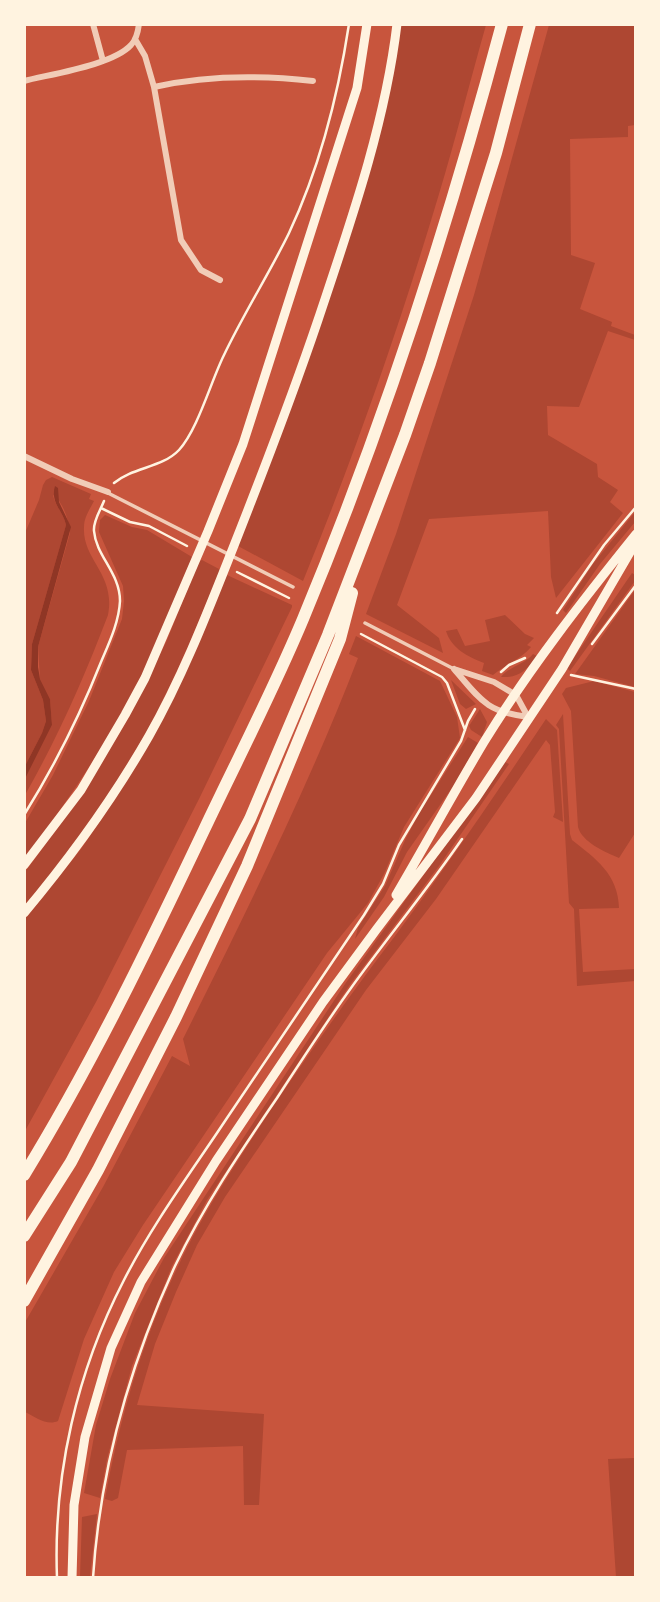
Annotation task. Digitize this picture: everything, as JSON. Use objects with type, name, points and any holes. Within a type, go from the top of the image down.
[{"type":"highway","points":[[24,1175],[82,1073],[154,936],[302,624],[339,531],[400,360],[469,149],[502,24]]},
{"type":"highway","points":[[24,1236],[71,1162],[250,819],[364,545],[430,363],[496,153],[530,24]]},
{"type":"highway","points":[[24,1301],[110,1147],[176,1017],[247,866],[340,639],[364,545]]},
{"type":"main road","points":[[24,865],[81,790],[125,715],[145,678],[208,531],[243,443],[357,88],[367,24]]},
{"type":"main road","points":[[24,913],[84,837],[146,740],[189,654],[223,573],[279,434],[342,250],[383,108],[397,24]]},
{"type":"main road","points":[[376,930],[484,743],[565,623],[635,534]]},
{"type":"main road","points":[[72,1577],[74,1506],[85,1437],[103,1372],[130,1306],[160,1248],[209,1171],[376,930],[476,798],[562,669],[635,542]]},
{"type":"street","points":[[93,24],[103,61]]},
{"type":"street","points":[[24,81],[103,61],[122,52],[135,39],[139,24]]},
{"type":"street","points":[[135,39],[145,56],[154,87],[181,240],[201,270],[220,279]]},
{"type":"street","points":[[154,87],[185,80],[218,77],[271,76],[313,80]]},
{"type":"street","points":[[24,456],[72,479],[108,492]]},
{"type":"street","points":[[454,669],[494,682],[516,695],[528,717]]},
{"type":"street","points":[[454,669],[481,701],[503,714],[528,717]]},
{"type":"lane","points":[[108,492],[293,587]]},
{"type":"lane","points":[[365,624],[454,669]]},
{"type":"path","points":[[108,492],[111,485],[122,477],[174,455],[188,438],[224,355],[289,232],[318,161],[338,85],[349,24]]},
{"type":"path","points":[[553,620],[604,545],[635,507]]},
{"type":"path","points":[[24,815],[81,710],[116,624],[120,601],[118,584],[94,532],[101,508]]},
{"type":"path","points":[[586,651],[635,585]]},
{"type":"path","points":[[361,634],[442,677],[447,683],[465,730]]},
{"type":"path","points":[[576,667],[571,675],[635,689]]},
{"type":"path","points":[[93,1577],[99,1518],[118,1425],[147,1333],[181,1254],[215,1192],[251,1135],[351,988],[463,837]]},
{"type":"shaded area","points":[[401,25],[486,25],[409,292],[359,437],[303,581],[238,546],[385,113]]},
{"type":"shaded area","points":[[549,25],[635,25],[635,125],[628,126],[628,137],[570,139],[571,255],[595,263],[580,309],[612,322],[611,326],[635,335],[635,340],[608,331],[579,407],[547,406],[548,435],[597,464],[598,477],[618,490],[610,502],[623,513],[556,598],[551,577],[548,511],[429,519],[397,605],[439,638],[443,653],[366,614],[396,534],[474,295]]},
{"type":"shaded area","points":[[52,477],[91,494],[89,499],[94,501],[85,520],[85,539],[107,589],[108,615],[70,707],[25,795],[25,779],[52,725],[50,699],[40,679],[38,647],[70,533],[65,512],[53,495],[66,525],[32,644],[31,670],[43,700],[46,721],[25,766],[25,533],[43,485]]},
{"type":"shaded area","points":[[55,486],[71,527],[38,647],[40,679],[50,699],[52,725],[25,779],[25,766],[46,721],[43,700],[31,670],[32,644],[66,525],[55,502]]},
{"type":"shaded area","points":[[635,512],[635,522],[600,564],[566,613],[563,610],[593,564]]},
{"type":"shaded area","points":[[105,515],[132,527],[147,530],[192,557],[151,656],[123,712],[55,818],[25,859],[25,823],[53,775],[89,701],[122,619],[123,586],[99,532],[100,520]]},
{"type":"shaded area","points":[[202,560],[220,571],[157,712],[105,800],[25,906],[25,872],[84,792],[129,717],[167,640],[199,561]]},
{"type":"shaded area","points":[[632,573],[635,575],[635,581],[570,671],[567,668]]},
{"type":"shaded area","points":[[227,575],[292,607],[96,1002],[25,1131],[25,919],[81,849],[106,812]]},
{"type":"shaded area","points":[[635,590],[635,687],[575,674]]},
{"type":"shaded area","points":[[505,615],[525,634],[534,638],[527,645],[531,647],[527,651],[493,675],[482,671],[484,663],[456,647],[446,631],[457,629],[465,646],[490,641],[485,620]]},
{"type":"shaded area","points":[[356,636],[440,681],[457,717],[460,738],[404,827],[368,903],[327,953],[114,1272],[84,1339],[58,1421],[41,1420],[25,1412],[24,1324],[103,1187],[172,1056],[190,1066],[183,1039],[297,803],[339,707],[358,658],[349,654]]},
{"type":"shaded area","points":[[533,654],[537,656],[522,672],[501,677],[525,661]]},
{"type":"shaded area","points":[[451,680],[476,704],[466,709],[460,704]]},
{"type":"shaded area","points":[[594,681],[635,692],[635,833],[619,858],[589,842],[578,827],[571,711],[562,694],[566,688]]},
{"type":"shaded area","points":[[480,709],[487,722],[482,737],[469,726]]},
{"type":"shaded area","points":[[563,714],[570,834],[572,840],[597,861],[610,877],[618,896],[619,908],[579,909],[583,972],[635,969],[635,981],[577,986],[574,909],[569,903],[559,729],[556,725]]},
{"type":"shaded area","points":[[546,719],[557,730],[563,822],[553,817],[555,812],[550,745],[546,740],[436,899],[366,990],[225,1197],[197,1245],[155,1344],[137,1405],[264,1414],[259,1505],[244,1505],[243,1446],[127,1450],[118,1498],[112,1501],[105,1499],[124,1414],[141,1358],[173,1277],[207,1212],[302,1064],[434,882]]},
{"type":"shaded area","points":[[468,737],[478,743],[454,785],[407,852],[384,897],[355,939],[358,928],[385,886],[420,812]]},
{"type":"shaded area","points":[[505,762],[509,764],[439,866],[349,986],[207,1200],[172,1266],[132,1366],[107,1459],[100,1498],[84,1493],[96,1425],[110,1379],[135,1313],[164,1258],[345,984]]},
{"type":"shaded area","points":[[635,1458],[635,1577],[616,1577],[608,1459]]},
{"type":"shaded area","points":[[97,1514],[90,1577],[80,1577],[82,1517]]}]
